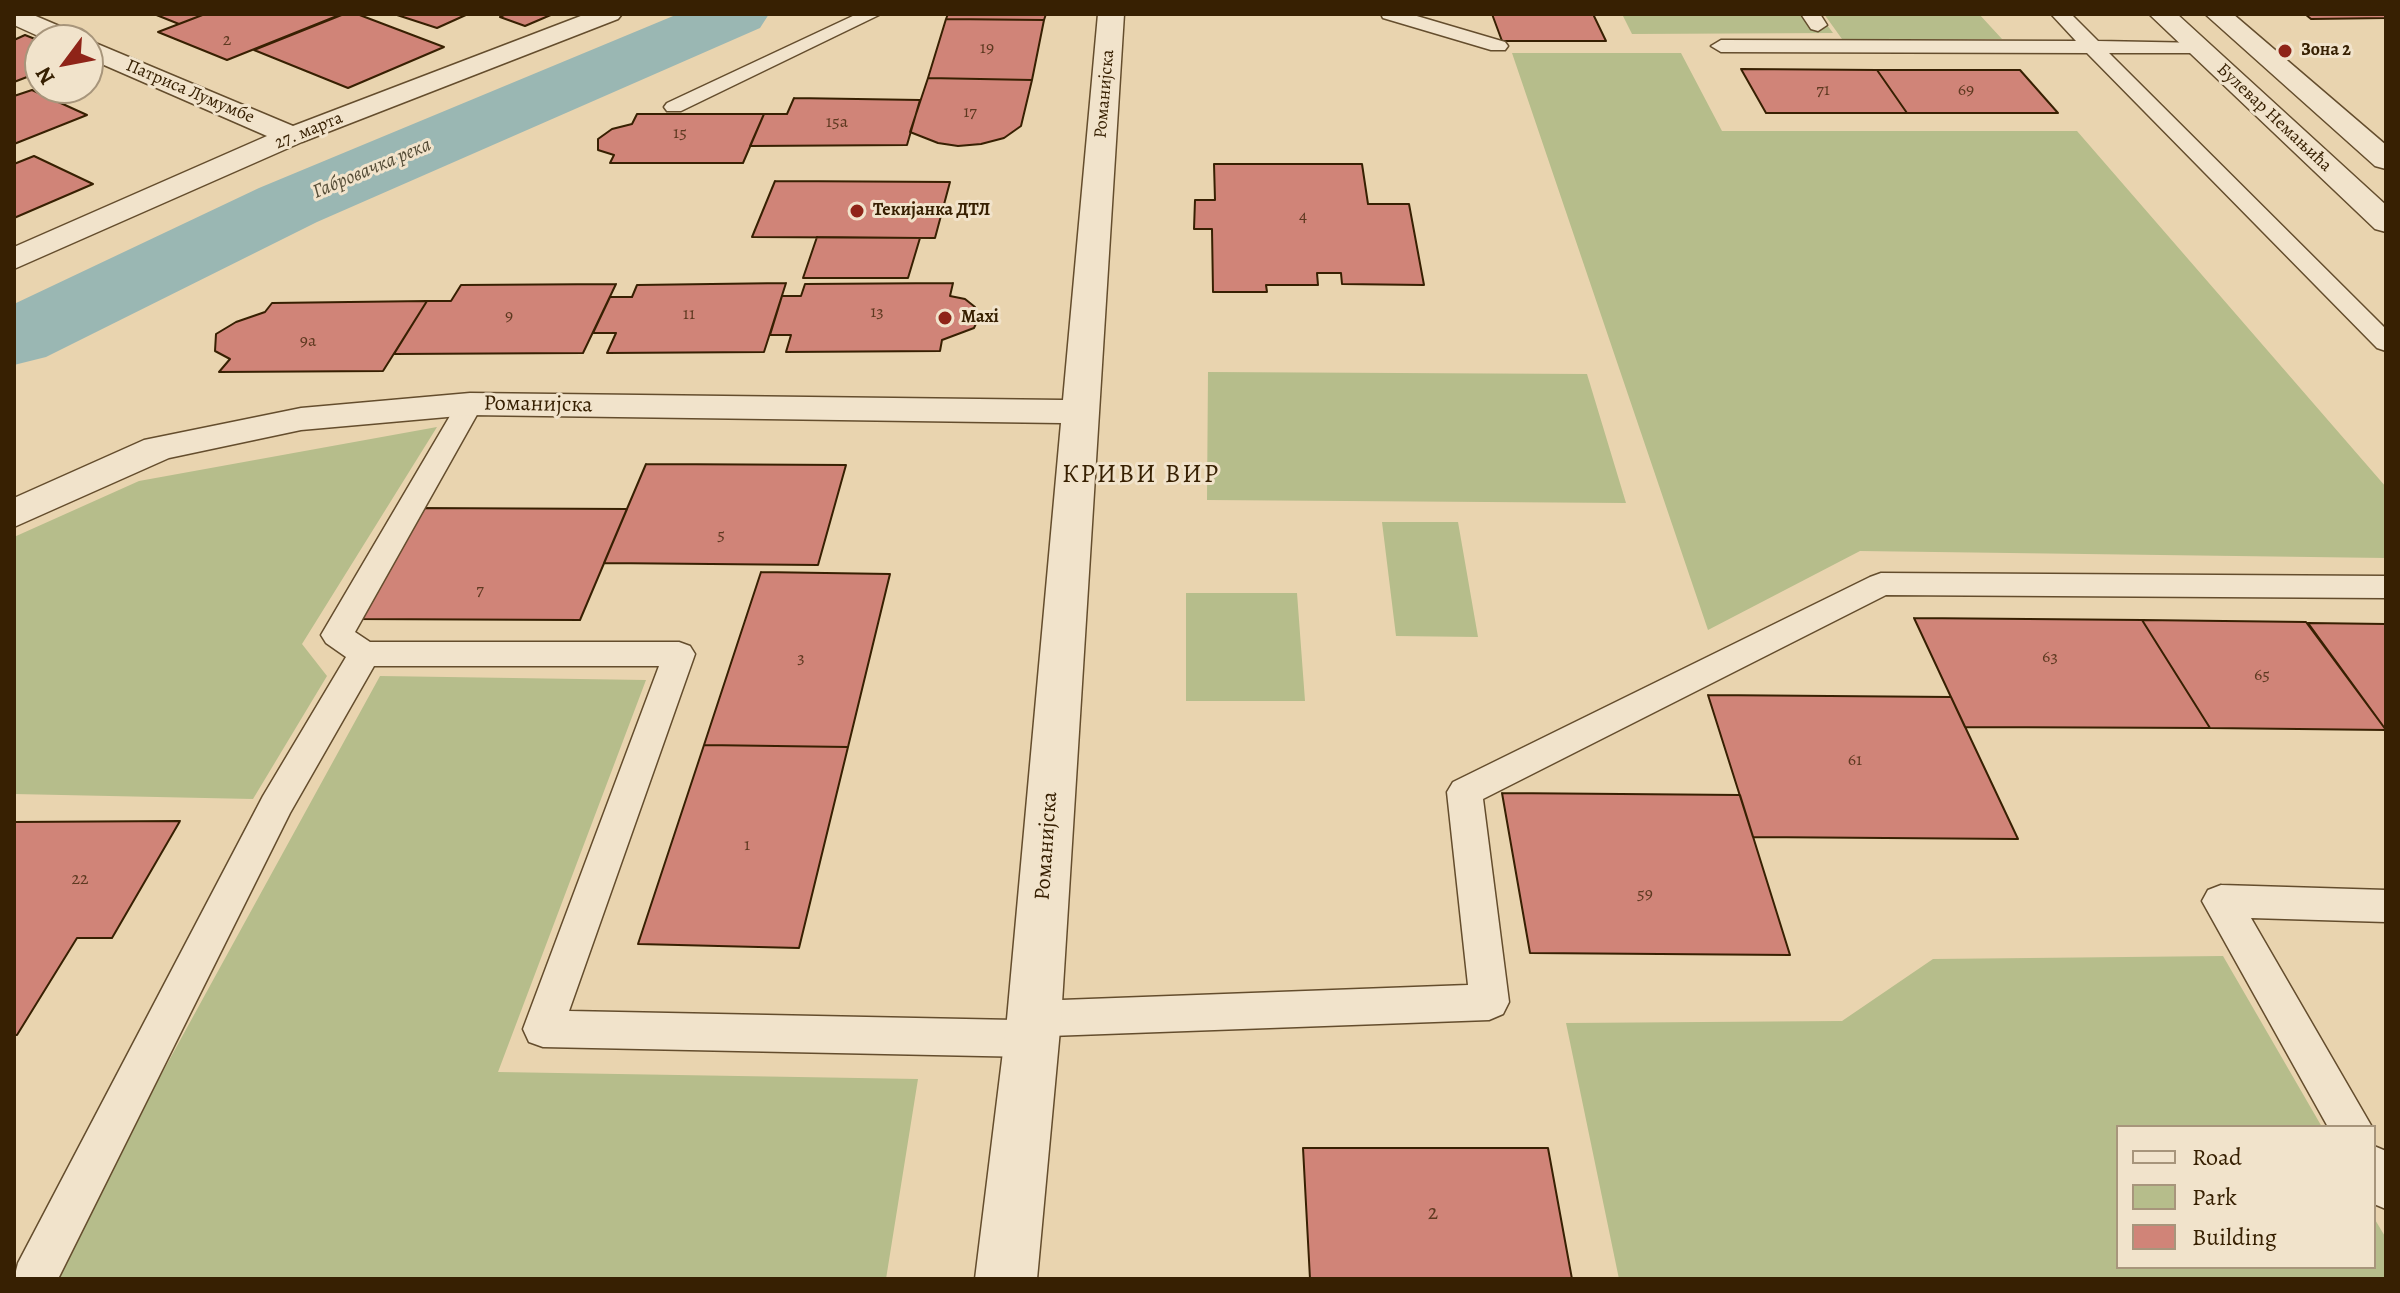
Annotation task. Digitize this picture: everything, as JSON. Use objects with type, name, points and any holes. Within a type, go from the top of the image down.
[{"type":"street","name":"27. марта","points":[[14,259],[292,136],[609,14]]},
{"type":"street","name":"Романијска","points":[[1006,1279],[1032,1029],[1111,14]]},
{"type":"street","name":"Булевар Немањића","points":[[2162,14],[2386,222]]},
{"type":"street","name":"Булевар Немањића","points":[[2218,14],[2386,160]]},
{"type":"street","points":[[14,16],[32,24]]},
{"type":"street","name":"Патриса Лумумбе","points":[[104,55],[292,136]]},
{"type":"street","name":"Романијска","points":[[14,514],[158,448],[301,419],[470,404],[1079,412]]},
{"type":"lane","points":[[674,107],[872,14]]},
{"type":"lane","points":[[1390,14],[1498,46]]},
{"type":"lane","points":[[2060,14],[2386,343]]},
{"type":"lane","points":[[1721,46],[2198,47]]},
{"type":"lane","points":[[470,404],[337,635],[364,654],[679,654],[543,1029],[1032,1029],[1489,1002],[1465,792],[1881,584],[2386,587]]},
{"type":"lane","points":[[34,1279],[276,806],[364,654]]},
{"type":"lane","points":[[2350,1125],[2221,901],[2386,906]]},
{"type":"lane","points":[[2376,1170],[2386,1188]]},
{"type":"green space","points":[[1622,14],[1819,14],[1833,33],[1632,34]]},
{"type":"green space","points":[[1824,14],[1979,14],[2002,39],[1842,39]]},
{"type":"green space","points":[[1512,53],[1681,53],[1722,131],[2077,131],[2386,487],[2386,558],[1860,551],[1708,630]]},
{"type":"green space","points":[[1208,372],[1587,374],[1626,503],[1207,500]]},
{"type":"green space","points":[[437,427],[302,644],[327,676],[253,799],[14,794],[14,537],[139,481]]},
{"type":"green space","points":[[1382,522],[1458,522],[1478,637],[1396,636]]},
{"type":"green space","points":[[1186,593],[1297,593],[1305,701],[1186,701]]},
{"type":"green space","points":[[380,676],[646,680],[498,1072],[918,1079],[886,1279],[49,1279]]},
{"type":"green space","points":[[2223,956],[2321,1125],[2116,1125],[2116,1269],[2376,1269],[2376,1221],[2386,1238],[2386,1279],[1619,1279],[1566,1023],[1842,1021],[1933,959]]},
{"type":"building","points":[[154,14],[205,14],[179,24]]},
{"type":"building","points":[[205,14],[342,14],[227,60],[158,32]]},
{"type":"building","points":[[344,14],[357,14],[444,47],[348,88],[254,50]]},
{"type":"building","points":[[394,14],[468,14],[437,28]]},
{"type":"building","points":[[506,14],[553,14],[525,26],[500,17]]},
{"type":"building","points":[[948,14],[1046,14],[1044,20],[946,19]]},
{"type":"building","points":[[1492,14],[1593,14],[1606,41],[1502,41]]},
{"type":"building","points":[[2305,14],[2386,14],[2386,18],[2311,19]]},
{"type":"building","points":[[946,19],[1044,20],[1032,80],[928,78]]},
{"type":"building","points":[[24,35],[24,78],[14,82],[14,40]]},
{"type":"building","points":[[1741,69],[1877,70],[1907,113],[1766,113]]},
{"type":"building","points":[[1877,70],[2020,70],[2058,113],[1907,113]]},
{"type":"building","points":[[928,78],[1032,80],[1021,126],[1004,138],[958,146],[938,143],[910,132]]},
{"type":"building","points":[[24,93],[24,104],[63,104],[87,115],[14,144],[14,96]]},
{"type":"building","points":[[794,98],[920,100],[907,145],[750,146],[764,114],[787,114]]},
{"type":"building","points":[[637,114],[764,114],[743,163],[610,163],[614,155],[598,150],[598,139],[612,129],[632,124]]},
{"type":"building","points":[[34,156],[93,184],[14,218],[14,164]]},
{"type":"building","points":[[1214,164],[1362,164],[1368,204],[1409,204],[1424,285],[1342,284],[1341,273],[1317,273],[1318,285],[1266,285],[1267,292],[1213,292],[1212,229],[1194,229],[1195,200],[1215,200]]},
{"type":"building","points":[[775,181],[950,182],[935,238],[752,237]]},
{"type":"building","points":[[817,237],[920,238],[908,278],[803,278]]},
{"type":"building","points":[[786,283],[764,352],[607,353],[616,333],[593,333],[610,297],[632,297],[637,285]]},
{"type":"building","points":[[953,283],[950,296],[965,299],[975,307],[978,319],[974,328],[942,340],[940,351],[786,352],[791,335],[770,335],[782,296],[801,296],[805,284]]},
{"type":"building","points":[[616,284],[583,353],[394,354],[427,301],[451,301],[461,285]]},
{"type":"building","points":[[427,301],[383,371],[219,372],[230,359],[215,351],[216,334],[236,322],[265,312],[272,303]]},
{"type":"building","points":[[646,464],[846,465],[818,565],[604,563]]},
{"type":"building","points":[[417,508],[627,509],[580,620],[353,619]]},
{"type":"building","points":[[761,572],[890,574],[848,747],[704,745]]},
{"type":"building","points":[[1914,618],[2142,620],[2210,728],[1965,727]]},
{"type":"building","points":[[2142,620],[2306,622],[2386,730],[2210,728]]},
{"type":"building","points":[[2308,623],[2386,624],[2386,730]]},
{"type":"building","points":[[1708,695],[1951,697],[2018,839],[1753,837]]},
{"type":"building","points":[[704,745],[848,747],[799,948],[638,944]]},
{"type":"building","points":[[1502,793],[1740,795],[1790,955],[1530,953]]},
{"type":"building","points":[[180,821],[112,938],[77,938],[17,1035],[14,1035],[14,822]]},
{"type":"building","points":[[1303,1148],[1548,1148],[1572,1279],[1310,1279]]},
{"type":"waterway","name":"Габровачка река","points":[[14,338],[288,205],[736,14]]},
{"type":"place","name":"Зона 2","points":[[2285,51]]},
{"type":"place","name":"Текијанка ДТЛ","points":[[857,211]]},
{"type":"place","name":"Maxi","points":[[945,318]]},
{"type":"district","name":"КРИВИ ВИР","points":[[1141,476]]}]
